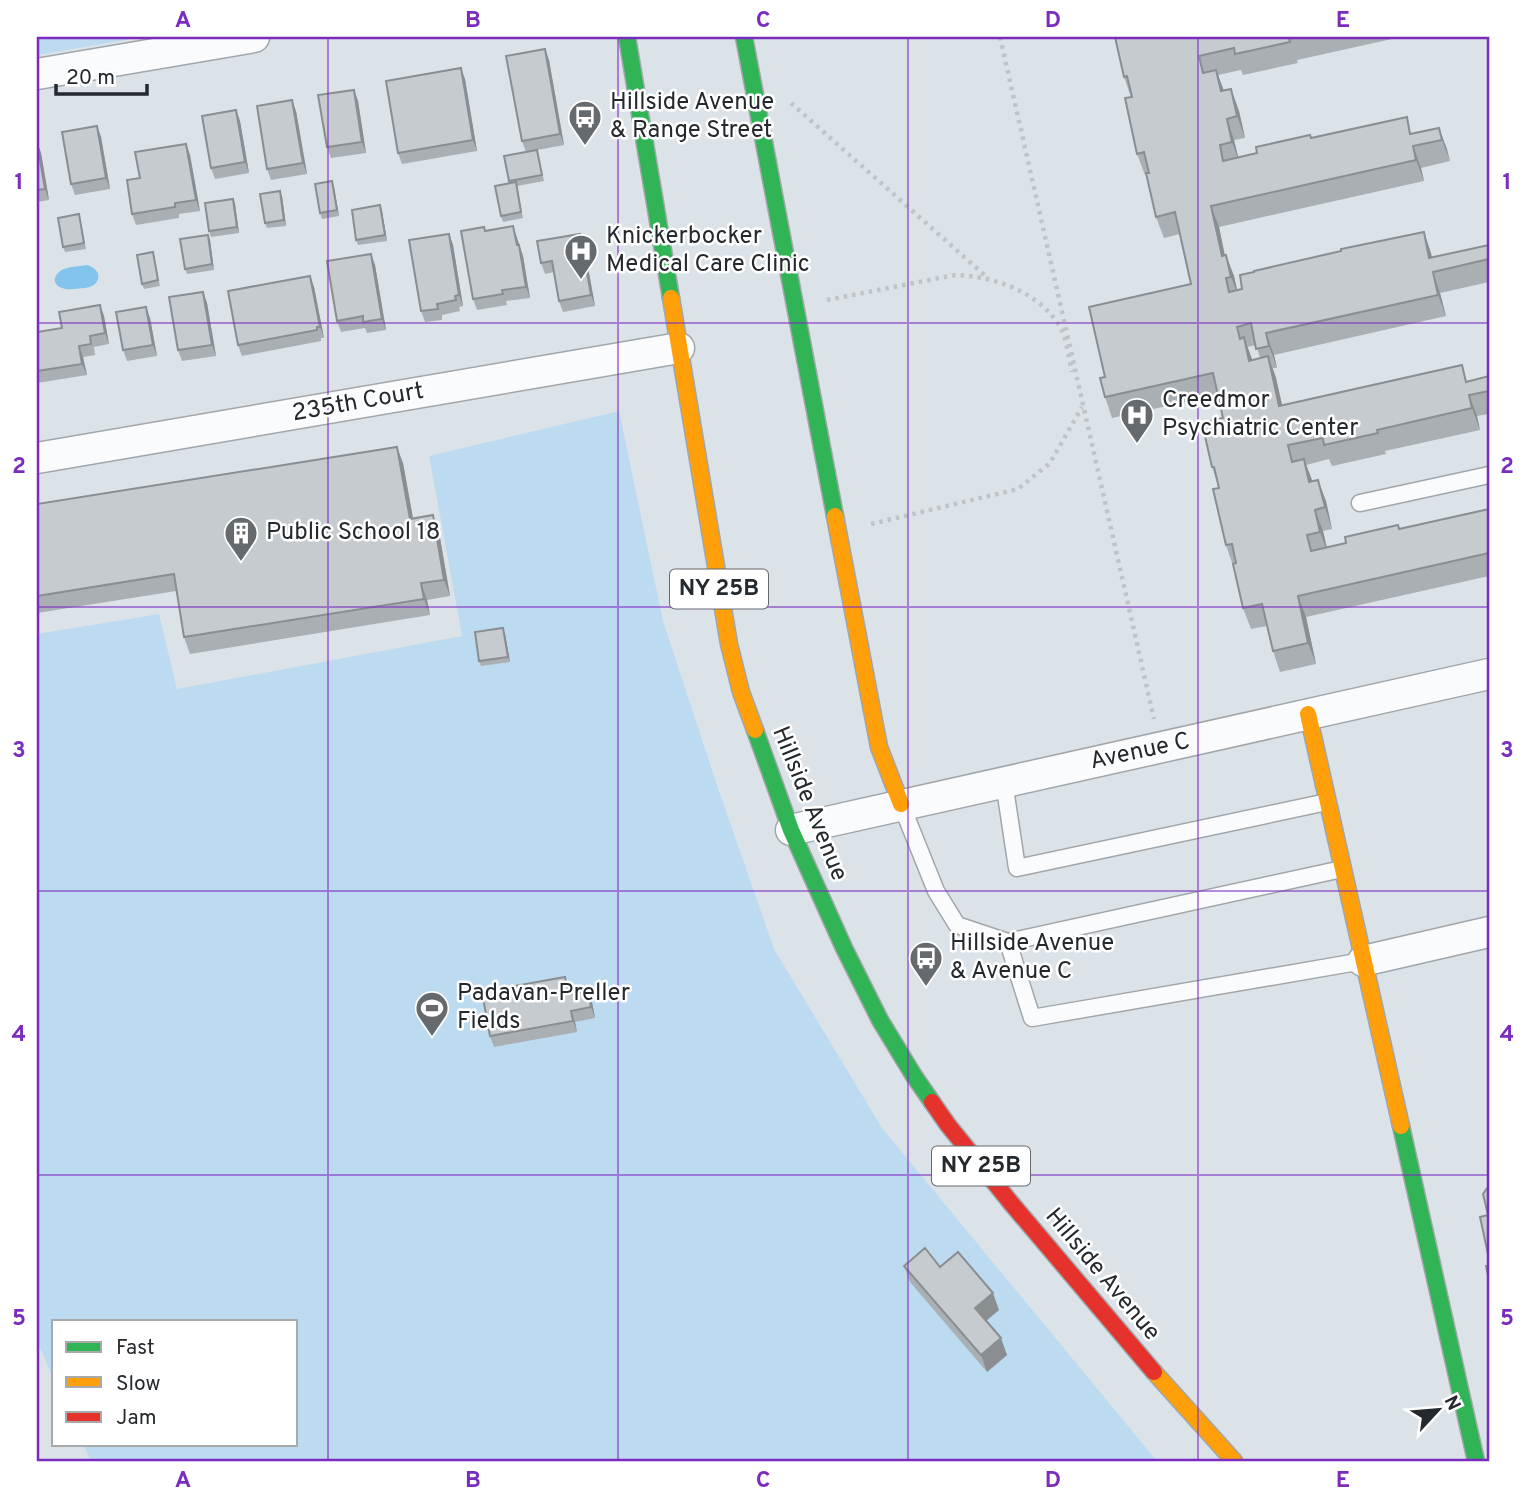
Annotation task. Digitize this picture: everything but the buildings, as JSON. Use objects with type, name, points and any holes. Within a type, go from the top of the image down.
[{"type":"main road","name":"Hillside Avenue","points":[[627,37],[729,644],[740,692],[791,830],[880,1020],[920,1086],[1011,1203],[1234,1461]]},
{"type":"main road","points":[[744,37],[879,747],[901,804]]},
{"type":"main road","points":[[1308,714],[1476,1461]]},
{"type":"street","points":[[37,74],[242,38]]},
{"type":"street","name":"235th Court","points":[[37,458],[679,348]]},
{"type":"street","name":"Avenue C","points":[[791,830],[1489,674]]},
{"type":"street","points":[[1363,961],[1489,932]]},
{"type":"lane","points":[[1360,503],[1489,475]]},
{"type":"lane","points":[[1004,782],[1017,868],[1327,802]]},
{"type":"lane","points":[[901,804],[936,891],[957,925],[1008,942],[1343,869]]},
{"type":"lane","points":[[1008,942],[1031,1018],[1363,961]]},
{"type":"path","points":[[1000,37],[1160,747]]},
{"type":"path","points":[[789,101],[990,281]]},
{"type":"path","points":[[795,306],[955,275],[972,276],[1019,290],[1041,303],[1060,327],[1082,409],[1050,463],[1018,489],[838,532]]},
{"type":"shaded area","points":[[37,37],[143,37],[37,55]]},
{"type":"shaded area","name":"Padavan-Preller Fields","points":[[619,411],[663,621],[774,949],[882,1128],[1157,1461],[91,1461],[84,1446],[298,1446],[298,1320],[52,1320],[52,1375],[37,1341],[37,634],[159,614],[177,689],[462,636],[429,456]]},
{"type":"water","points":[[86,265],[95,269],[99,277],[93,286],[69,289],[55,283],[56,276],[62,270]]},
{"type":"traffic: fast","points":[[627,37],[671,298]]},
{"type":"traffic: fast","points":[[744,37],[835,516]]},
{"type":"traffic: fast","points":[[755,730],[791,830],[844,948],[880,1020],[932,1102]]},
{"type":"traffic: fast","points":[[1401,1126],[1476,1461]]},
{"type":"traffic: slow","points":[[671,298],[729,644],[741,692],[755,730]]},
{"type":"traffic: slow","points":[[835,516],[879,747],[901,804]]},
{"type":"traffic: slow","points":[[1308,714],[1401,1126]]},
{"type":"traffic: slow","points":[[1154,1372],[1234,1461]]},
{"type":"traffic: jam","points":[[932,1102],[1011,1203],[1154,1372]]},
{"type":"place","name":"Hillside Avenue & Range Street","points":[[585,147]]},
{"type":"place","name":"Knickerbocker Medical Care Clinic","points":[[581,281]]},
{"type":"place","name":"Creedmor Psychiatric Center","points":[[1137,445]]},
{"type":"place","name":"Public School 18","points":[[241,563]]},
{"type":"place","name":"Hillside Avenue & Avenue C","points":[[926,988]]},
{"type":"place","name":"Padavan-Preller Fields","points":[[432,1038]]}]
